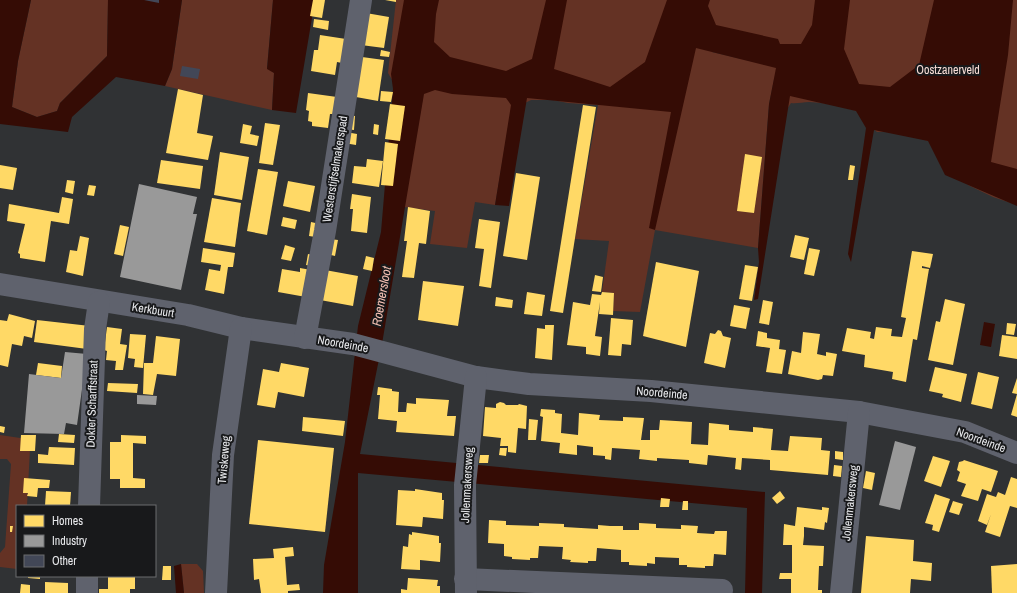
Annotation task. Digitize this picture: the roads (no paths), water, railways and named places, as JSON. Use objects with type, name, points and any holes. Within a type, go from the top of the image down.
[{"type":"street","name":"Westerstijfselmakerspad","points":[[305,338],[326,231],[361,0]]},
{"type":"street","name":"Kerkbuurt","points":[[0,284],[188,316],[241,328],[305,338]]},
{"type":"street","name":"Dokter Scharffstraat","points":[[89,505],[95,329],[100,302]]},
{"type":"street","name":"Twiskeweg","points":[[216,593],[223,455],[241,328]]},
{"type":"street","name":"Noordeinde","points":[[305,338],[353,344],[476,377],[529,384],[651,391],[859,412],[965,432],[1017,453]]},
{"type":"street","name":"Jollenmakersweg","points":[[465,586],[465,485],[476,377]]},
{"type":"street","name":"Jollenmakersweg","points":[[841,593],[859,412]]},
{"type":"street","points":[[87,577],[87,593]]},
{"type":"street","points":[[465,586],[722,590]]},
{"type":"water","points":[[0,0],[31,0],[18,61],[12,107],[37,117],[57,111],[60,103],[107,56],[108,0],[182,0],[172,69],[165,86],[116,77],[72,117],[68,132],[0,124]]},
{"type":"water","points":[[273,0],[315,0],[296,113],[272,110],[274,73],[267,69]]},
{"type":"water","name":"Roemersloot","points":[[404,0],[439,0],[436,14],[434,42],[450,57],[506,71],[532,59],[546,0],[567,0],[554,69],[610,87],[645,62],[667,0],[710,0],[708,6],[716,25],[778,39],[780,44],[801,44],[812,25],[815,0],[850,0],[844,49],[859,84],[890,87],[919,65],[934,0],[1013,0],[1008,55],[991,162],[1017,169],[1017,206],[945,175],[928,141],[874,130],[851,262],[848,254],[866,128],[856,111],[790,96],[758,299],[754,300],[759,262],[758,248],[769,104],[776,68],[696,48],[655,230],[649,228],[671,112],[527,98],[509,206],[495,205],[511,105],[506,98],[452,94],[435,90],[424,94],[382,344],[360,454],[765,492],[762,593],[745,593],[747,508],[358,473],[358,593],[323,593],[324,565],[345,442],[358,326],[381,232],[393,89],[391,74]]},
{"type":"water","points":[[984,322],[995,324],[991,347],[980,345]]},
{"type":"water","points":[[181,564],[184,593],[176,593],[174,566]]},
{"type":"park label","name":"Oostzanerveld","points":[[948,70]]}]
